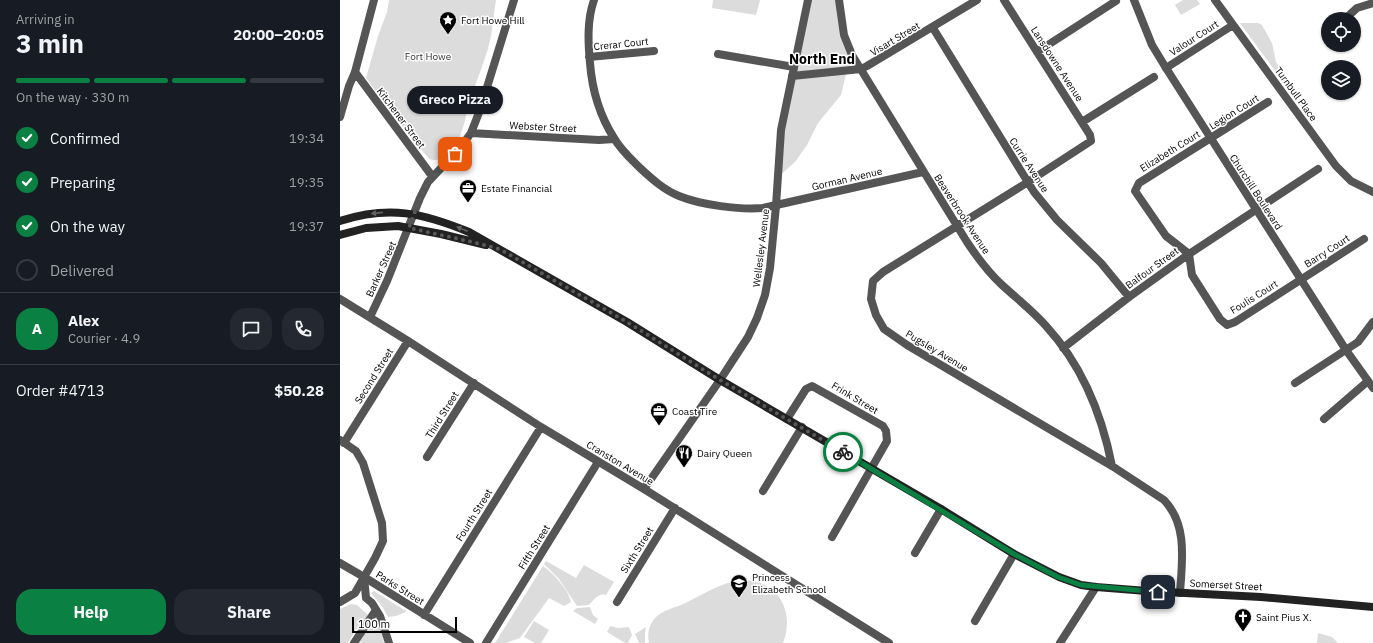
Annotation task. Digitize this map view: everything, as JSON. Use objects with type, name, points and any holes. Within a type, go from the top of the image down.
[{"type":"main road","name":"Somerset Street","points":[[340,221],[364,214],[380,212],[414,214],[446,223],[469,232],[627,322],[720,380],[872,468],[1014,554],[1058,577],[1081,585],[1096,587],[1261,597],[1373,607]]},
{"type":"main road","name":"Somerset Street","points":[[340,235],[366,228],[398,226],[496,248]]},
{"type":"street","points":[[340,117],[349,86],[355,72],[374,0]]},
{"type":"street","name":"Barker Street","points":[[370,317],[387,281],[420,198],[432,176],[455,154],[471,133],[480,110],[514,0]]},
{"type":"street","name":"Gorman Avenue","points":[[594,0],[588,40],[591,74],[598,102],[614,139],[647,174],[667,190],[680,196],[702,202],[741,208],[758,208],[776,206],[923,172]]},
{"type":"street","name":"Wellesley Avenue","points":[[644,489],[748,337],[762,305],[770,268],[781,130],[808,0]]},
{"type":"street","name":"Beaverbrook Avenue","points":[[839,0],[844,35],[852,55],[966,242],[1000,284],[1047,327],[1063,348],[1083,380],[1096,408],[1108,443],[1112,466]]},
{"type":"street","name":"Visart Street","points":[[792,76],[861,69],[933,28],[977,0]]},
{"type":"street","name":"Lansdowne Avenue","points":[[1004,0],[1091,136],[1092,140]]},
{"type":"street","name":"Churchill Boulevard","points":[[1134,0],[1152,45],[1166,68],[1346,350],[1371,385]]},
{"type":"street","name":"Turnbull Place","points":[[1215,0],[1340,170],[1351,181],[1372,190]]},
{"type":"street","points":[[1037,52],[1116,1]]},
{"type":"street","points":[[1356,4],[1373,3]]},
{"type":"street","name":"Valour Court","points":[[1166,68],[1233,24]]},
{"type":"street","name":"Currie Avenue","points":[[933,28],[1039,199],[1057,220],[1101,263],[1129,297]]},
{"type":"street","name":"Crerar Court","points":[[589,57],[654,50]]},
{"type":"street","points":[[718,54],[794,67]]},
{"type":"street","name":"Kitchener Street","points":[[355,72],[432,176]]},
{"type":"street","points":[[1082,122],[1154,77]]},
{"type":"street","name":"Legion Court","points":[[1210,138],[1268,102]]},
{"type":"street","name":"Webster Street","points":[[471,133],[599,140],[614,139]]},
{"type":"street","name":"Elizabeth Court","points":[[1189,254],[1166,236],[1135,191],[1139,183],[1210,138]]},
{"type":"street","name":"Pugsley Avenue","points":[[1092,140],[1028,182],[883,272],[873,281],[870,299],[876,315],[884,329],[907,345],[1112,466],[1164,500],[1174,514],[1182,542],[1180,593]]},
{"type":"street","name":"Balfour Street","points":[[1063,348],[1129,297],[1189,254],[1318,169]]},
{"type":"street","name":"Barry Court","points":[[1301,280],[1364,239]]},
{"type":"street","name":"Foulis Court","points":[[1189,254],[1192,275],[1220,319],[1227,325],[1235,322],[1301,280]]},
{"type":"street","name":"Cranston Avenue","points":[[340,299],[541,427],[675,508],[889,643]]},
{"type":"street","points":[[1295,383],[1358,342],[1373,322]]},
{"type":"street","name":"Second Street","points":[[342,442],[408,341]]},
{"type":"street","name":"Third Street","points":[[427,457],[474,383]]},
{"type":"street","points":[[1324,419],[1371,385]]},
{"type":"street","name":"Frink Street","points":[[787,419],[806,389],[812,386],[883,426],[886,431],[887,441],[832,537]]},
{"type":"street","name":"Fourth Street","points":[[424,615],[541,427]]},
{"type":"street","points":[[763,491],[802,427]]},
{"type":"street","points":[[340,602],[355,592],[382,541],[382,523],[363,463],[356,451],[342,442]]},
{"type":"street","name":"Fifth Street","points":[[486,643],[598,462]]},
{"type":"street","name":"Sixth Street","points":[[616,602],[675,508]]},
{"type":"street","points":[[915,553],[941,509]]},
{"type":"street","points":[[975,621],[1014,554]]},
{"type":"street","name":"Parks Street","points":[[340,563],[470,643]]},
{"type":"street","points":[[364,577],[366,598],[376,610],[384,627],[389,643]]},
{"type":"street","points":[[1060,643],[1096,587]]},
{"type":"street","points":[[354,643],[376,610]]},
{"type":"green space","name":"Fort Howe","points":[[389,0],[496,0],[489,44],[460,136],[450,152],[440,159],[429,159],[366,78],[378,36],[387,12]]},
{"type":"green space","points":[[713,0],[760,0],[756,15],[712,8]]},
{"type":"green space","points":[[808,0],[839,0],[842,24],[861,69],[847,70],[841,95],[818,123],[807,145],[795,162],[777,178],[781,130]]},
{"type":"green space","points":[[1183,0],[1197,0],[1200,4],[1181,15],[1175,5]]},
{"type":"green space","points":[[1240,23],[1258,23],[1262,25],[1272,43],[1276,62],[1291,89],[1292,94]]},
{"type":"green space","points":[[546,561],[576,578],[584,565],[614,582],[606,595],[599,596],[589,605],[577,606],[559,579],[544,564]]},
{"type":"green space","points":[[543,566],[560,582],[570,597],[571,602],[564,606],[549,598],[520,638],[506,643],[495,643]]},
{"type":"green space","points":[[744,580],[767,586],[775,592],[781,600],[787,620],[783,643],[649,643],[648,632],[650,626],[658,615],[720,586]]},
{"type":"green space","points":[[374,591],[406,612],[388,617],[382,606],[371,593]]},
{"type":"green space","points":[[351,604],[357,605],[368,615],[360,629],[356,629],[348,643],[340,643],[340,609]]},
{"type":"green space","points":[[590,607],[593,615],[598,619],[595,624],[573,611],[577,608]]},
{"type":"green space","points":[[534,621],[549,630],[541,643],[535,643],[524,637]]},
{"type":"green space","points":[[376,623],[380,629],[384,643],[360,642],[368,628]]},
{"type":"green space","points":[[610,626],[618,628],[629,627],[632,635],[628,643],[625,643],[607,632]]},
{"type":"green space","points":[[646,627],[645,643],[639,643],[635,634]]},
{"type":"green space","points":[[1318,633],[1332,637],[1338,643],[1317,643]]},
{"type":"way so far","points":[[455,154],[432,176],[428,182],[420,198],[409,228],[441,234],[503,251],[627,322],[720,380],[843,452]]},
{"type":"place","name":"Fort Howe Hill","points":[[448,35]]},
{"type":"place","name":"Greco Pizza","points":[[455,154]]},
{"type":"place","name":"Estate Financial","points":[[468,203]]},
{"type":"place","name":"Coast Tire","points":[[659,426]]},
{"type":"place","name":"Dairy Queen","points":[[684,468]]},
{"type":"place","name":"Princess Elizabeth School","points":[[739,598]]},
{"type":"place","name":"Saint Pius X.","points":[[1243,632]]},
{"type":"district","name":"North End","points":[[822,59]]},
{"type":"route","points":[[843,452],[941,509],[1014,554],[1058,577],[1081,585],[1158,592]]}]
